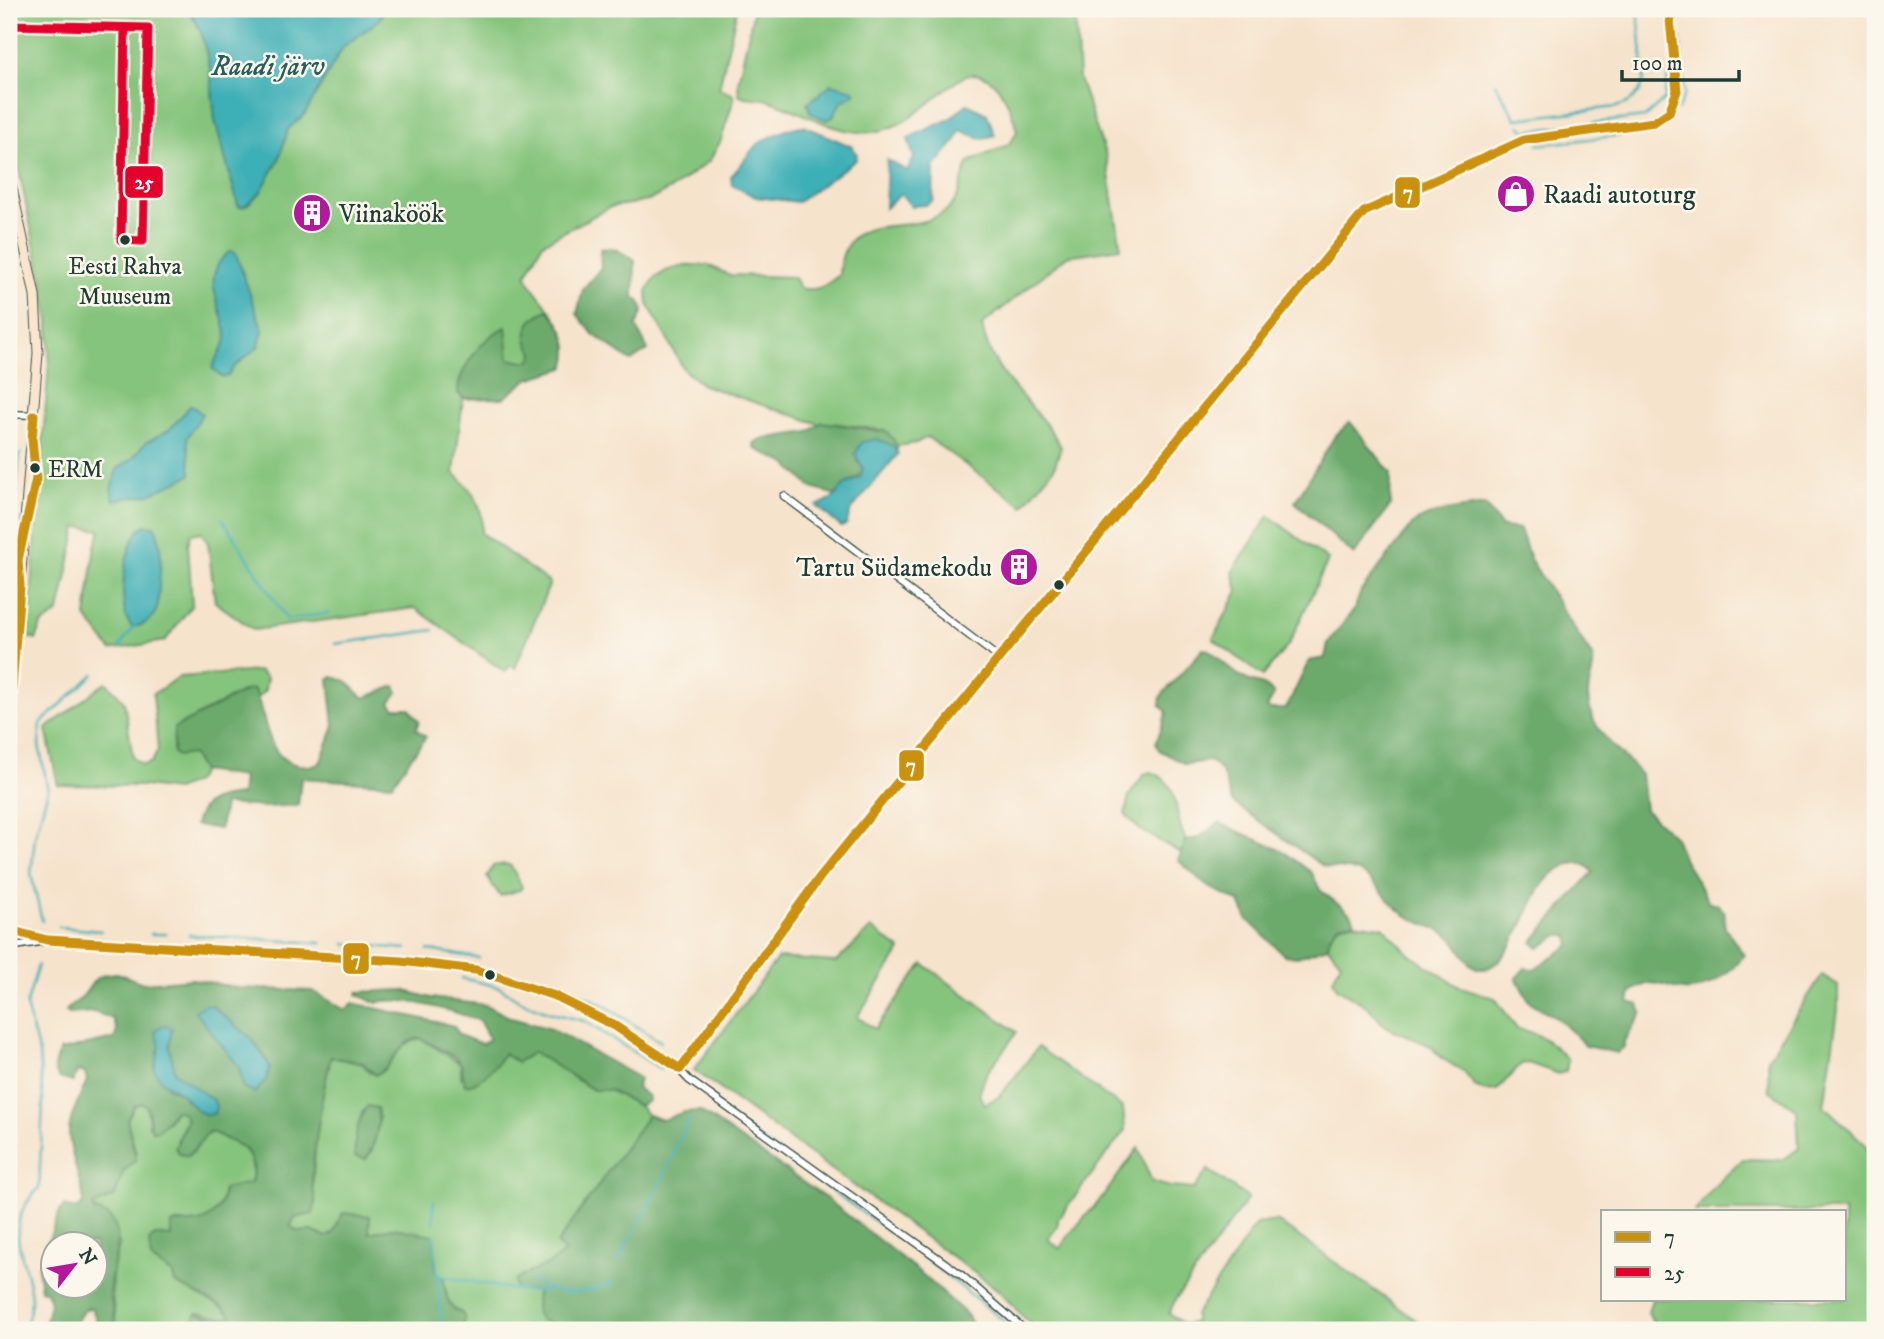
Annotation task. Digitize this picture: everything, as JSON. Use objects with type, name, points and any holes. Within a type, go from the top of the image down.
[{"type":"street","points":[[680,1069],[820,877],[1364,212],[1524,140],[1654,122],[1669,112],[1674,102],[1677,79],[1669,9]]},
{"type":"street","points":[[9,174],[29,264],[38,327],[34,415],[9,726]]},
{"type":"street","points":[[9,414],[34,415]]},
{"type":"street","points":[[784,496],[999,658]]},
{"type":"street","points":[[47,940],[9,946],[9,930],[47,940],[401,961],[476,971],[546,992],[591,1013],[680,1069],[689,1080],[958,1273],[1025,1330]]},
{"type":"green space","points":[[9,9],[189,9],[201,32],[210,68],[215,120],[239,207],[247,205],[260,193],[279,159],[288,129],[304,115],[343,47],[379,20],[385,9],[737,9],[719,88],[732,94],[734,98],[721,140],[710,160],[676,186],[648,201],[610,207],[543,243],[526,275],[564,333],[568,356],[564,368],[528,379],[504,398],[463,399],[454,473],[476,499],[481,515],[481,533],[550,583],[515,668],[510,665],[505,672],[415,608],[254,630],[215,602],[208,543],[201,532],[191,534],[188,544],[192,605],[165,641],[111,650],[86,617],[95,546],[101,530],[77,527],[59,612],[41,625],[36,640],[28,637],[49,362],[49,321],[9,124]]},
{"type":"green space","points":[[754,9],[1075,9],[1079,79],[1106,156],[1121,248],[1067,256],[982,325],[994,360],[1061,447],[1054,468],[1023,506],[927,437],[916,443],[898,446],[887,432],[841,424],[819,424],[703,385],[684,370],[648,304],[647,291],[655,278],[668,270],[688,265],[708,265],[729,275],[793,277],[800,288],[821,287],[839,275],[844,253],[852,239],[865,231],[880,227],[931,219],[947,210],[958,194],[969,162],[1008,145],[1017,132],[1006,99],[991,81],[982,75],[960,79],[898,125],[873,132],[845,130],[778,103],[739,95],[738,82]]},
{"type":"green space","points":[[613,248],[635,260],[634,297],[640,302],[643,311],[636,326],[648,350],[631,361],[594,335],[577,314],[583,289],[601,268],[600,249]]},
{"type":"green space","points":[[548,310],[565,337],[568,353],[564,368],[528,379],[504,398],[463,398],[458,393],[462,374],[474,354],[489,338],[506,327],[509,359],[524,362],[532,359],[534,353],[527,340],[528,328],[535,318]]},
{"type":"green space","points":[[822,422],[887,432],[898,446],[897,450],[892,445],[857,461],[863,468],[862,474],[846,484],[836,495],[812,488],[787,464],[754,448],[754,443],[761,439],[809,432]]},
{"type":"green space","points":[[1350,422],[1391,473],[1390,506],[1354,555],[1295,502],[1335,436]]},
{"type":"green space","points":[[1485,505],[1502,527],[1520,529],[1530,559],[1593,658],[1588,696],[1594,721],[1607,740],[1641,775],[1645,810],[1675,837],[1683,858],[1708,901],[1719,905],[1724,912],[1725,928],[1744,955],[1725,974],[1700,988],[1683,990],[1652,983],[1631,992],[1629,1003],[1639,1005],[1642,1013],[1624,1041],[1624,1047],[1617,1053],[1586,1046],[1561,1021],[1529,1001],[1516,978],[1525,968],[1534,969],[1570,945],[1568,935],[1559,935],[1539,948],[1532,942],[1593,872],[1587,866],[1573,863],[1552,875],[1536,895],[1518,933],[1502,957],[1493,965],[1477,968],[1468,961],[1450,936],[1403,913],[1364,875],[1349,869],[1323,866],[1232,802],[1222,772],[1214,764],[1209,761],[1185,764],[1159,750],[1156,743],[1167,712],[1160,704],[1161,696],[1203,649],[1209,650],[1240,676],[1268,687],[1274,695],[1267,707],[1286,709],[1309,661],[1325,658],[1328,643],[1355,608],[1361,591],[1413,524],[1437,513]]},
{"type":"green space","points":[[1269,516],[1328,560],[1289,644],[1263,676],[1213,639],[1238,591],[1233,571]]},
{"type":"green space","points":[[259,671],[267,678],[265,690],[258,698],[254,690],[243,691],[175,728],[173,753],[192,754],[202,771],[195,782],[176,790],[145,786],[58,785],[46,729],[106,682],[124,701],[133,758],[143,765],[152,762],[158,750],[153,694],[179,677]]},
{"type":"green space","points":[[333,677],[346,681],[364,698],[395,686],[398,692],[390,703],[395,708],[409,708],[419,721],[416,729],[426,737],[392,784],[301,778],[298,805],[265,807],[224,804],[220,829],[195,825],[201,810],[212,801],[241,795],[243,777],[202,771],[192,754],[178,756],[173,753],[174,728],[249,689],[254,690],[268,734],[279,754],[298,765],[315,765],[320,763],[334,726],[329,679]]},
{"type":"green space","points":[[1151,772],[1166,781],[1174,795],[1186,843],[1185,849],[1179,852],[1139,829],[1125,814],[1129,796],[1144,774]]},
{"type":"green space","points":[[1219,823],[1283,851],[1312,873],[1320,890],[1352,915],[1355,922],[1338,925],[1329,937],[1328,947],[1297,957],[1284,955],[1247,919],[1240,902],[1207,886],[1178,860],[1187,840],[1198,838]]},
{"type":"green space","points":[[493,866],[511,866],[522,887],[500,896],[487,877]]},
{"type":"green space","points":[[1346,922],[1383,927],[1409,954],[1458,986],[1495,998],[1517,1029],[1539,1036],[1563,1054],[1568,1060],[1566,1071],[1559,1074],[1528,1063],[1521,1064],[1497,1090],[1485,1091],[1475,1086],[1464,1072],[1440,1057],[1431,1046],[1385,1026],[1368,1007],[1337,988],[1333,979],[1341,962],[1328,947],[1331,935]]},
{"type":"green space","points":[[871,928],[901,950],[857,1017],[875,1029],[923,964],[1017,1032],[986,1074],[979,1095],[985,1104],[999,1097],[1038,1047],[1123,1108],[1125,1130],[1058,1219],[1058,1226],[1048,1239],[1060,1249],[1138,1148],[1152,1182],[1194,1189],[1208,1170],[1248,1198],[1175,1300],[1169,1314],[1185,1325],[1195,1322],[1195,1315],[1256,1224],[1277,1221],[1430,1330],[1036,1330],[997,1289],[694,1070],[778,958],[836,962]]},
{"type":"green space","points":[[117,973],[143,983],[193,979],[238,988],[313,991],[345,1010],[353,1003],[454,1026],[459,1035],[482,1044],[489,1039],[479,1020],[428,1005],[399,1001],[377,1003],[357,995],[358,992],[403,990],[431,998],[486,1005],[511,1018],[551,1029],[639,1078],[637,1088],[649,1097],[648,1101],[639,1106],[609,1090],[594,1090],[534,1052],[517,1062],[504,1053],[482,1078],[465,1085],[461,1064],[455,1057],[420,1038],[406,1044],[387,1066],[375,1075],[363,1063],[331,1057],[315,1146],[313,1214],[295,1218],[290,1226],[298,1232],[311,1231],[326,1237],[333,1234],[343,1213],[370,1216],[369,1233],[393,1228],[434,1235],[436,1275],[443,1275],[449,1303],[462,1313],[465,1319],[462,1330],[189,1330],[197,1313],[220,1320],[232,1316],[221,1306],[175,1283],[173,1274],[151,1259],[149,1241],[155,1236],[171,1237],[172,1224],[197,1222],[209,1217],[221,1202],[223,1189],[251,1183],[254,1168],[246,1149],[210,1131],[188,1156],[180,1154],[175,1148],[187,1120],[184,1113],[175,1110],[159,1130],[152,1131],[147,1106],[142,1103],[135,1105],[127,1120],[136,1159],[123,1172],[115,1196],[93,1206],[94,1211],[108,1215],[117,1232],[110,1292],[117,1330],[94,1330],[96,1319],[92,1308],[89,1308],[82,1312],[72,1330],[44,1330],[49,1300],[108,1300],[108,1230],[52,1230],[64,1206],[80,1207],[83,1202],[69,1132],[87,1080],[85,1073],[77,1071],[73,1082],[59,1078],[55,1071],[56,1058],[60,1051],[114,1039],[117,1031],[113,1019],[94,1012],[69,1014],[66,1011],[101,976]],"holes":[[[195,1011],[252,1039],[268,1060],[244,1088],[239,1067]],[[172,1029],[169,1046],[175,1073],[213,1100],[186,1101],[182,1094],[168,1088],[157,1057],[160,1044]]]},
{"type":"green space","points":[[1822,975],[1838,985],[1838,1010],[1824,1106],[1865,1144],[1875,1166],[1875,1330],[1657,1330],[1648,1313],[1652,1300],[1846,1300],[1846,1210],[1696,1210],[1714,1187],[1743,1159],[1783,1160],[1799,1148],[1797,1110],[1769,1090],[1768,1058]]},
{"type":"green space","points":[[420,1038],[461,1064],[461,1078],[496,1065],[504,1053],[513,1060],[534,1052],[593,1090],[609,1090],[639,1106],[648,1115],[557,1244],[566,1252],[542,1270],[522,1275],[537,1291],[536,1311],[571,1330],[462,1330],[464,1325],[448,1304],[443,1276],[436,1275],[393,1228],[369,1233],[343,1213],[333,1234],[326,1237],[311,1231],[298,1232],[290,1226],[295,1218],[312,1214],[317,1135],[331,1057],[363,1064],[370,1073],[383,1071],[402,1046]],"holes":[[[362,1112],[379,1117],[372,1150],[366,1159],[359,1126]]]},
{"type":"green space","points":[[142,1103],[147,1106],[149,1126],[168,1122],[175,1110],[184,1113],[187,1119],[177,1140],[193,1152],[210,1130],[237,1143],[248,1154],[252,1171],[251,1183],[223,1189],[218,1208],[204,1220],[172,1224],[171,1237],[155,1236],[151,1259],[173,1274],[175,1283],[230,1311],[233,1316],[228,1319],[197,1313],[189,1330],[117,1330],[112,1278],[120,1244],[93,1206],[115,1196],[123,1172],[136,1153],[127,1120],[135,1105]]},
{"type":"green space","points":[[368,1106],[377,1108],[378,1128],[366,1159],[355,1157],[355,1144],[359,1123]]},
{"type":"green space","points":[[700,1111],[827,1199],[923,1275],[967,1315],[976,1330],[598,1330],[588,1327],[571,1330],[540,1320],[536,1311],[537,1291],[516,1290],[514,1282],[553,1262],[565,1252],[557,1244],[648,1115],[663,1120],[684,1112]]},
{"type":"green space","points":[[588,1327],[598,1330],[571,1330]]},
{"type":"water","name":"Raadi järv","points":[[189,9],[385,9],[379,20],[343,47],[304,115],[288,129],[279,159],[260,193],[243,207],[238,205],[215,120],[210,68],[201,32]]},
{"type":"water","points":[[831,84],[854,90],[856,93],[841,102],[832,118],[826,120],[811,113],[807,104]]},
{"type":"water","points":[[967,104],[987,114],[995,135],[982,139],[960,130],[955,142],[934,167],[933,200],[925,205],[911,206],[901,194],[885,208],[887,160],[907,171],[914,158],[908,138],[950,119]]},
{"type":"water","points":[[804,126],[851,146],[857,153],[856,160],[798,202],[756,197],[732,185],[731,176],[757,145],[779,133]]},
{"type":"water","points":[[230,251],[236,254],[263,331],[258,347],[234,367],[228,376],[222,377],[212,368],[226,338],[214,284],[220,262]]},
{"type":"water","points":[[191,405],[202,414],[187,438],[191,475],[150,494],[114,500],[111,490],[117,469],[133,458],[145,443],[170,429]]},
{"type":"water","points":[[877,439],[892,445],[898,454],[851,510],[846,525],[841,527],[817,506],[833,498],[846,484],[860,478],[863,468],[855,454],[862,442]]},
{"type":"water","points":[[146,525],[154,526],[160,544],[158,605],[149,621],[132,627],[124,605],[124,573],[132,542],[138,531]]},
{"type":"water","points":[[203,1005],[211,1005],[252,1039],[270,1067],[267,1079],[255,1093],[244,1088],[239,1067],[195,1011]]},
{"type":"water","points":[[167,1025],[172,1029],[169,1046],[175,1073],[213,1100],[216,1106],[214,1114],[200,1112],[158,1076],[154,1069],[160,1047],[155,1031]]},
{"type":"waterway","points":[[1495,83],[1516,119],[1616,107],[1627,103],[1638,94],[1644,79],[1638,9]]},
{"type":"waterway","points":[[1678,110],[1685,93],[1680,36]]},
{"type":"waterway","points":[[1520,126],[1526,131],[1645,117],[1664,100],[1668,78]]},
{"type":"waterway","points":[[1538,145],[1650,132],[1671,120]]},
{"type":"waterway","points":[[9,288],[15,344],[10,351]]},
{"type":"waterway","points":[[15,508],[20,453]]},
{"type":"waterway","points":[[222,518],[287,620],[329,613]]},
{"type":"waterway","points":[[14,536],[16,522]]},
{"type":"waterway","points":[[9,605],[11,573]]},
{"type":"waterway","points":[[119,647],[135,626]]},
{"type":"waterway","points":[[335,644],[434,630]]},
{"type":"waterway","points":[[42,921],[31,874],[35,836],[48,790],[39,745],[41,723],[94,674]]},
{"type":"waterway","points":[[59,927],[101,931]]},
{"type":"waterway","points":[[151,934],[166,934]]},
{"type":"waterway","points":[[189,935],[322,943]]},
{"type":"waterway","points":[[345,944],[407,949]]},
{"type":"waterway","points":[[428,950],[479,958]]},
{"type":"waterway","points":[[25,1330],[31,1297],[18,1240],[18,1228],[27,1202],[39,1188],[43,1102],[39,1054],[26,1006],[38,965]]},
{"type":"waterway","points":[[462,978],[499,987],[519,1000],[548,1012],[584,1021],[662,1070]]},
{"type":"waterway","points":[[568,988],[604,1005],[661,1042]]},
{"type":"waterway","points":[[717,1109],[918,1252],[1015,1330]]},
{"type":"waterway","points":[[619,1260],[660,1184],[690,1117]]},
{"type":"waterway","points":[[433,1223],[434,1200]]},
{"type":"waterway","points":[[434,1235],[442,1330]]},
{"type":"waterway","points":[[436,1275],[516,1290],[549,1291]]},
{"type":"waterway","points":[[530,1278],[552,1290],[570,1293],[614,1283]]},
{"type":"transit line","name":"7","points":[[680,1069],[820,877],[1364,212],[1524,140],[1654,122],[1669,112],[1677,91],[1669,9]]},
{"type":"transit line","name":"25","points":[[9,25],[148,28],[143,241],[121,240],[125,28]]},
{"type":"transit line","name":"7","points":[[9,726],[20,586],[18,560],[36,479],[32,439],[34,415]]},
{"type":"transit line","name":"7","points":[[9,930],[47,940],[401,961],[476,970],[555,996],[615,1026],[680,1069]]},
{"type":"place","name":"Raadi autoturg","points":[[1516,194]]},
{"type":"place","name":"Viinaköök","points":[[312,213]]},
{"type":"place","name":"Eesti Rahva Muuseum","points":[[125,240]]},
{"type":"place","name":"ERM","points":[[35,468]]},
{"type":"place","name":"Tartu Südamekodu","points":[[1019,567]]}]
